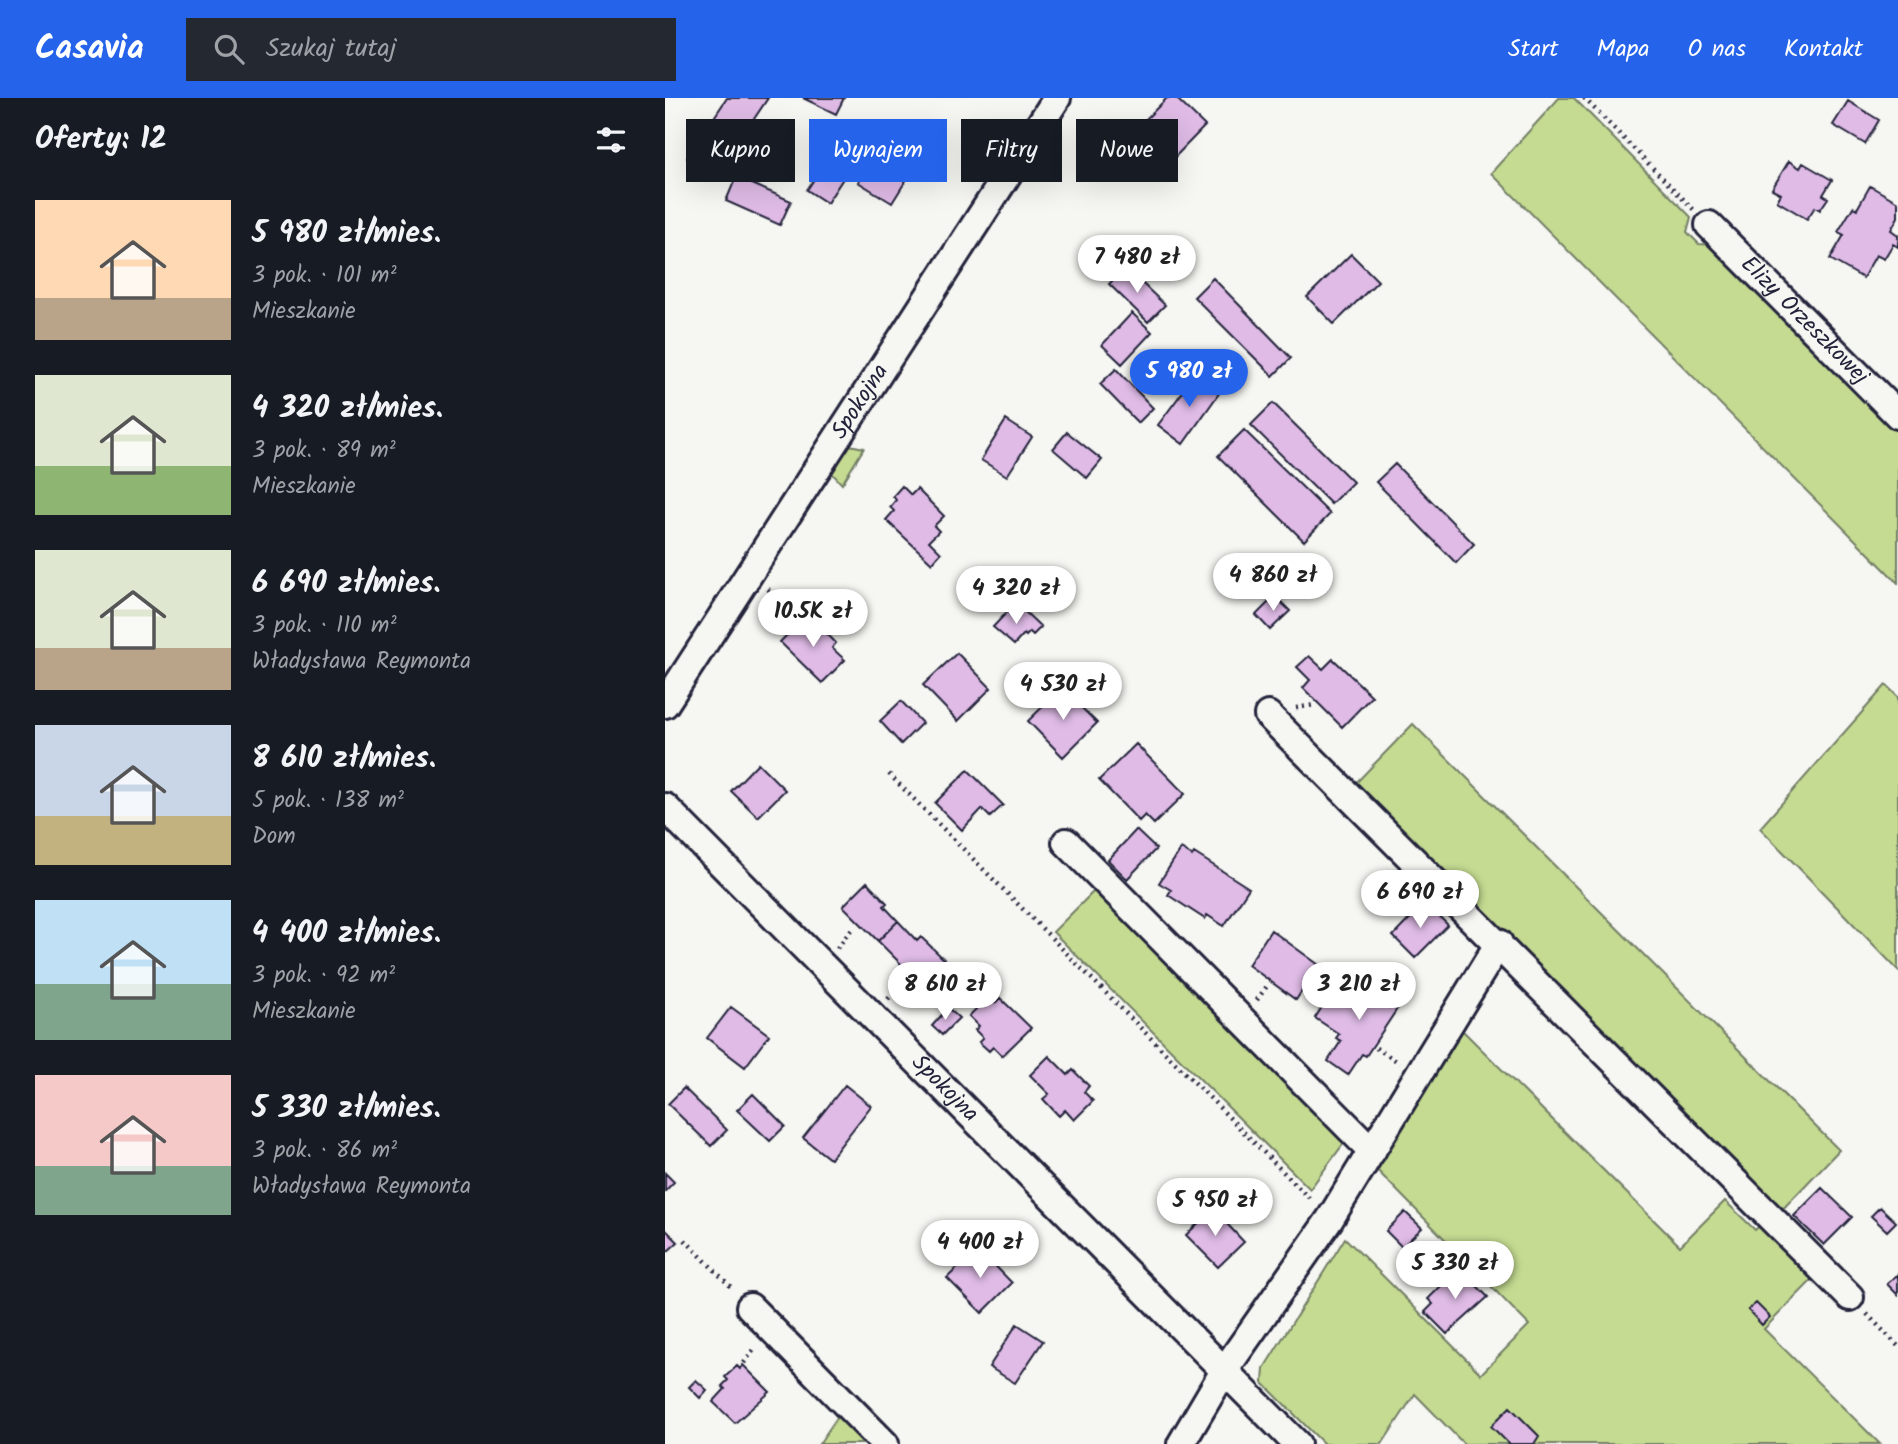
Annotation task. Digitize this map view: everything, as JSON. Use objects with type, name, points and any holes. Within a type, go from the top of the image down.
[{"type":"street","name":"Spokojna","points":[[665,704],[1057,98]]},
{"type":"street","name":"Elizy Orzeszkowej","points":[[1709,225],[1898,415]]},
{"type":"street","points":[[1268,715],[1499,943],[1850,1297]]},
{"type":"street","name":"Spokojna","points":[[665,807],[1297,1444]]},
{"type":"street","points":[[1066,842],[1372,1151]]},
{"type":"street","points":[[1181,1444],[1224,1371],[1330,1219],[1499,943]]},
{"type":"street","points":[[750,1307],[885,1444]]},
{"type":"path","points":[[1584,98],[1709,225]]},
{"type":"path","points":[[749,572],[794,612]]},
{"type":"path","points":[[889,774],[1330,1219]]},
{"type":"path","points":[[685,1240],[750,1307]]},
{"type":"path","points":[[1850,1297],[1898,1346]]},
{"type":"green space","points":[[1559,98],[1574,98],[1691,217],[1687,232],[1699,244],[1716,245],[1898,428],[1898,583],[1491,173]]},
{"type":"green space","points":[[845,444],[864,448],[842,484],[828,469]]},
{"type":"green space","points":[[1886,685],[1898,697],[1898,970],[1760,828]]},
{"type":"green space","points":[[1413,724],[1839,1150],[1777,1215],[1352,787]]},
{"type":"green space","points":[[1096,889],[1344,1143],[1310,1189],[1053,932]]},
{"type":"green space","points":[[1458,1026],[1680,1246],[1725,1201],[1755,1230],[1765,1221],[1818,1274],[1764,1329],[1880,1444],[1464,1444],[1415,1394],[1382,1444],[1324,1444],[1263,1383],[1264,1368],[1345,1238],[1481,1374],[1529,1325],[1371,1164]]},
{"type":"green space","points":[[840,1413],[872,1444],[819,1444]]},
{"type":"building","points":[[727,98],[768,98],[754,119],[713,119]]},
{"type":"building","points":[[803,98],[844,98],[836,114]]},
{"type":"building","points":[[1167,98],[1176,98],[1205,126],[1178,154],[1178,119],[1146,119]]},
{"type":"building","points":[[1848,101],[1879,120],[1865,144],[1833,125]]},
{"type":"building","points":[[1789,161],[1800,168],[1803,163],[1832,180],[1823,195],[1828,198],[1820,210],[1815,207],[1807,219],[1777,201],[1781,194],[1772,189]]},
{"type":"building","points":[[734,182],[747,182],[791,201],[780,225],[726,201]]},
{"type":"building","points":[[812,182],[841,182],[827,203],[807,190]]},
{"type":"building","points":[[858,182],[905,182],[892,203]]},
{"type":"building","points":[[1870,186],[1898,202],[1898,217],[1891,230],[1898,235],[1898,247],[1893,244],[1884,259],[1876,255],[1863,278],[1830,259],[1844,235],[1838,232],[1853,207],[1857,209]]},
{"type":"building","points":[[1351,254],[1378,281],[1334,324],[1307,297]]},
{"type":"building","points":[[1126,268],[1165,305],[1148,322],[1109,284]]},
{"type":"building","points":[[1213,278],[1291,358],[1273,376],[1194,297]]},
{"type":"building","points":[[1132,313],[1152,332],[1122,364],[1102,345]]},
{"type":"building","points":[[1116,369],[1153,408],[1138,423],[1100,384]]},
{"type":"building","points":[[1196,374],[1220,392],[1183,444],[1158,425]]},
{"type":"building","points":[[1273,403],[1353,482],[1331,504],[1251,425]]},
{"type":"building","points":[[1006,420],[1032,437],[1007,476],[981,460]]},
{"type":"building","points":[[1244,430],[1330,514],[1304,541],[1218,456]]},
{"type":"building","points":[[1067,432],[1102,460],[1087,478],[1053,449]]},
{"type":"building","points":[[1395,464],[1474,544],[1456,563],[1376,482]]},
{"type":"building","points":[[902,486],[911,495],[917,489],[944,516],[934,526],[939,531],[929,541],[941,553],[932,563],[886,520],[894,511],[890,507],[896,500],[893,496]]},
{"type":"building","points":[[1275,596],[1290,611],[1270,630],[1256,615]]},
{"type":"building","points":[[1020,607],[1041,627],[1033,635],[1030,632],[1026,636],[1024,634],[1014,645],[993,627],[1008,611],[1013,615]]},
{"type":"building","points":[[808,614],[836,643],[832,648],[845,660],[822,683],[780,642]]},
{"type":"building","points":[[957,653],[991,688],[958,721],[923,685]]},
{"type":"building","points":[[1309,656],[1323,669],[1333,659],[1372,696],[1342,727],[1303,688],[1310,680],[1297,667]]},
{"type":"building","points":[[1062,688],[1097,723],[1063,757],[1028,721]]},
{"type":"building","points":[[901,701],[922,723],[901,744],[880,721]]},
{"type":"building","points":[[1136,744],[1185,794],[1154,824],[1145,815],[1139,821],[1099,780]]},
{"type":"building","points":[[758,763],[785,790],[758,817],[731,791]]},
{"type":"building","points":[[968,770],[1003,805],[990,817],[982,809],[962,830],[935,803]]},
{"type":"building","points":[[1136,830],[1156,849],[1127,879],[1108,860]]},
{"type":"building","points":[[1181,849],[1192,856],[1194,853],[1249,888],[1224,926],[1207,915],[1205,919],[1168,895],[1171,890],[1159,883]]},
{"type":"building","points":[[867,882],[887,903],[884,906],[898,921],[878,941],[843,906]]},
{"type":"building","points":[[1425,903],[1448,925],[1415,958],[1393,936]]},
{"type":"building","points":[[898,921],[917,941],[921,937],[949,964],[925,988],[878,941]]},
{"type":"building","points":[[1271,930],[1319,965],[1296,1000],[1248,965]]},
{"type":"building","points":[[1375,978],[1405,997],[1366,1056],[1362,1054],[1348,1075],[1328,1061],[1341,1041],[1336,1038],[1339,1034],[1315,1018],[1333,990],[1357,1006]]},
{"type":"building","points":[[989,996],[995,1003],[1000,998],[1031,1028],[1002,1056],[993,1047],[989,1051],[979,1042],[983,1038],[975,1030],[979,1026],[969,1016]]},
{"type":"building","points":[[731,1007],[769,1035],[745,1067],[707,1038]]},
{"type":"building","points":[[948,1008],[959,1018],[942,1035],[932,1026]]},
{"type":"building","points":[[1049,1056],[1068,1075],[1073,1070],[1089,1086],[1084,1092],[1093,1101],[1074,1120],[1065,1110],[1059,1116],[1043,1099],[1049,1094],[1030,1075]]},
{"type":"building","points":[[845,1085],[871,1106],[830,1159],[803,1138]]},
{"type":"building","points":[[684,1088],[727,1130],[711,1146],[668,1104]]},
{"type":"building","points":[[753,1094],[785,1126],[770,1141],[737,1110]]},
{"type":"building","points":[[665,1173],[674,1182],[665,1191]]},
{"type":"building","points":[[1822,1188],[1852,1217],[1824,1245],[1794,1216]]},
{"type":"building","points":[[1880,1207],[1896,1222],[1887,1231],[1871,1216]]},
{"type":"building","points":[[1213,1209],[1244,1242],[1218,1267],[1186,1235]]},
{"type":"building","points":[[1405,1212],[1422,1228],[1402,1247],[1386,1231]]},
{"type":"building","points":[[665,1229],[678,1242],[668,1251],[665,1248]]},
{"type":"building","points":[[978,1248],[1012,1283],[982,1313],[947,1278]]},
{"type":"building","points":[[1459,1268],[1488,1297],[1447,1334],[1425,1312],[1433,1304],[1428,1299]]},
{"type":"building","points":[[1898,1274],[1898,1295],[1887,1284]]},
{"type":"building","points":[[1756,1303],[1770,1317],[1762,1325],[1748,1310]]},
{"type":"building","points":[[1017,1324],[1043,1341],[1015,1383],[989,1367]]},
{"type":"building","points":[[743,1365],[770,1392],[735,1423],[713,1402],[725,1389],[722,1386],[728,1380],[725,1377],[737,1366],[740,1369]]},
{"type":"building","points":[[696,1380],[707,1390],[700,1398],[689,1387]]},
{"type":"building","points":[[1510,1407],[1539,1436],[1534,1444],[1509,1444],[1491,1426]]}]
